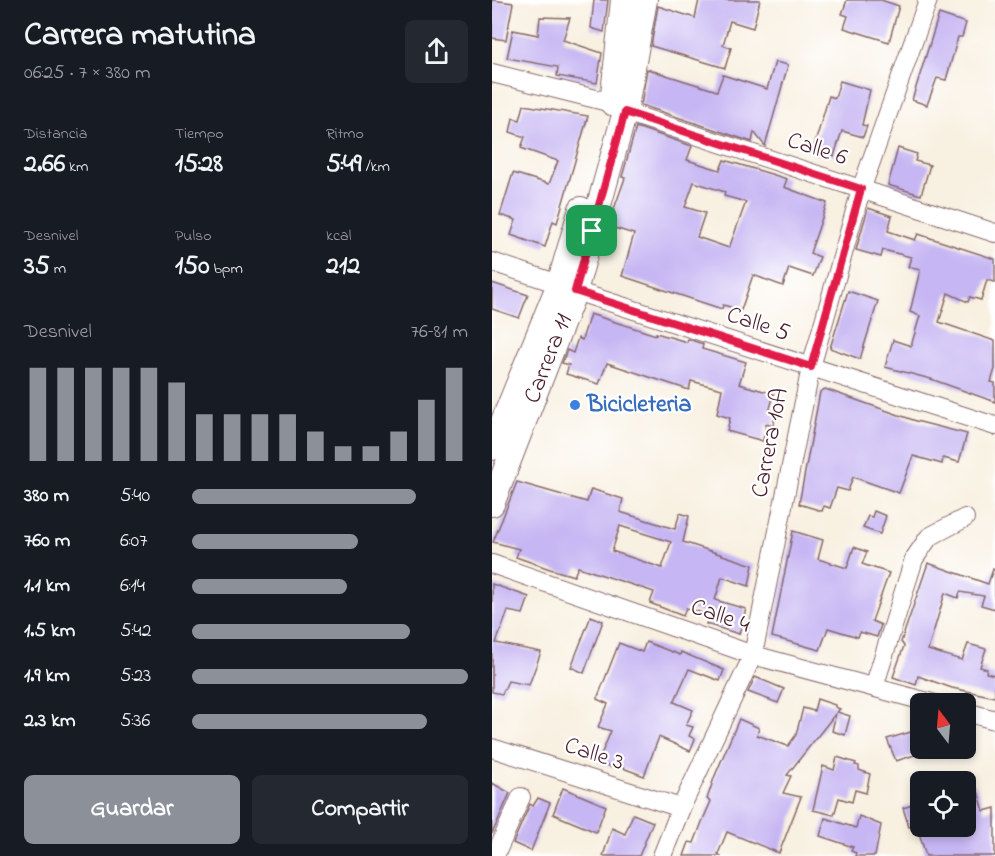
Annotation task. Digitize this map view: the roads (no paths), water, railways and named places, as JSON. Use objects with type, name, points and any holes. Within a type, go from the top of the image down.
[{"type":"main road","name":"Carrera 11","points":[[618,107],[622,0]]},
{"type":"main road","name":"Carrera 11","points":[[492,504],[567,288],[618,107],[645,0]]},
{"type":"main road","name":"Carrera 11","points":[[492,448],[567,288]]},
{"type":"street","name":"Carrera 10A","points":[[662,856],[681,808],[753,654],[811,367],[861,189],[928,0]]},
{"type":"street","name":"Calle 6","points":[[492,73],[618,107],[995,233]]},
{"type":"street","name":"Calle 5","points":[[492,262],[995,426]]},
{"type":"street","points":[[874,687],[914,559],[929,537],[965,518]]},
{"type":"street","name":"Calle 4","points":[[492,564],[753,654],[910,697]]},
{"type":"street","points":[[976,715],[995,720]]},
{"type":"street","name":"Calle 3","points":[[492,748],[681,808]]},
{"type":"street","points":[[495,856],[521,797]]},
{"type":"place","name":"Bicicleteria","points":[[575,405]]}]
